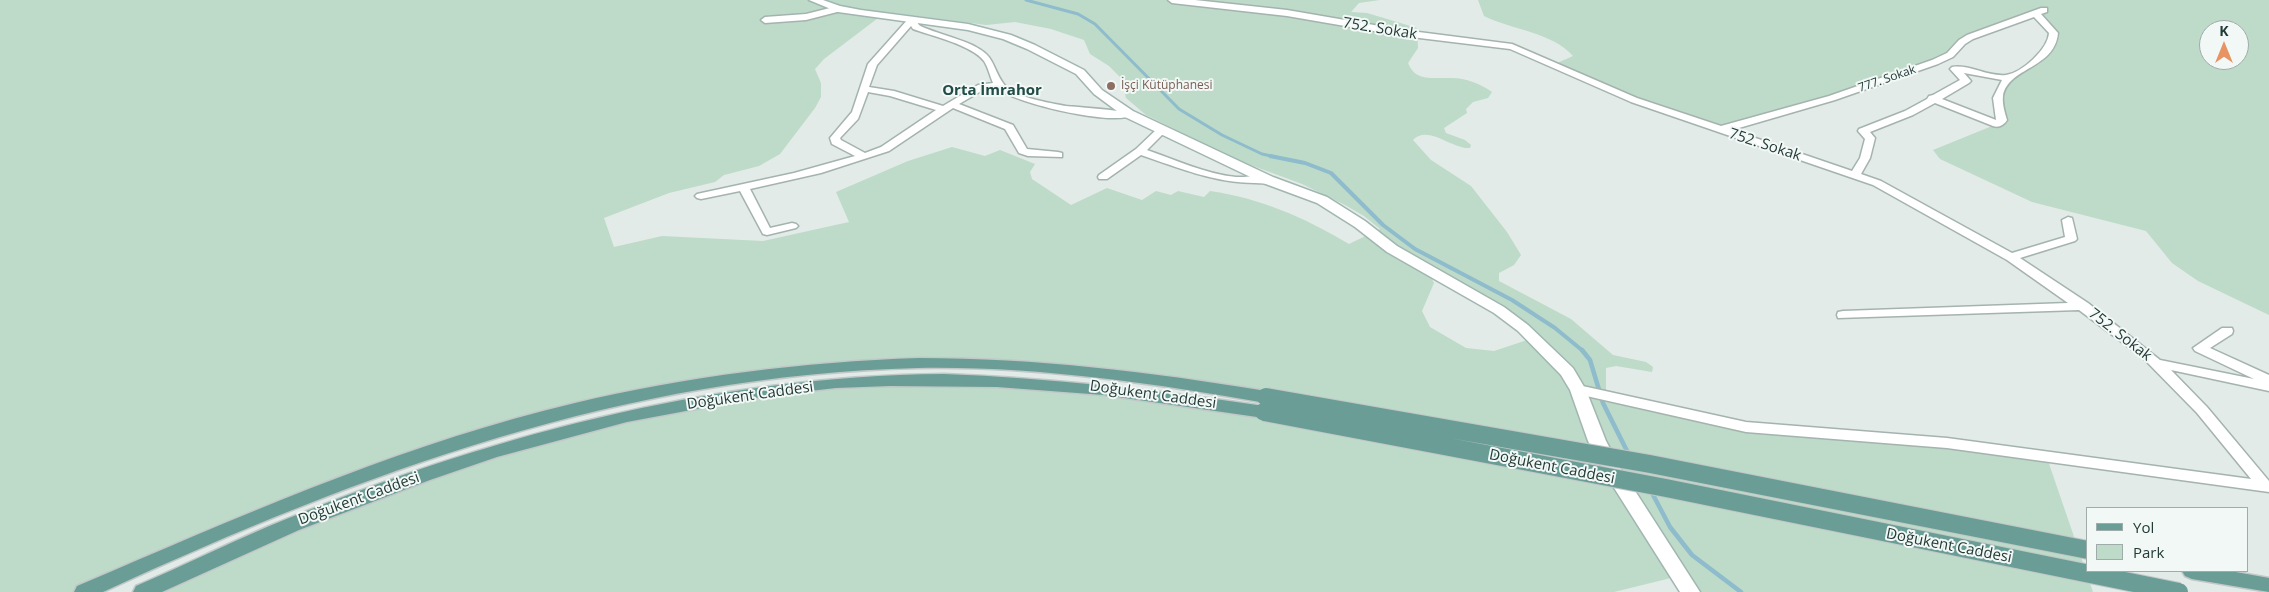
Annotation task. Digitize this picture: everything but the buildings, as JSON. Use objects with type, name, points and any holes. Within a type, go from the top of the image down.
[{"type":"main road","name":"Doğukent Caddesi","points":[[84,592],[278,509],[411,457],[526,422],[626,398],[740,377],[836,367],[911,364],[1006,365],[1105,372],[1162,379],[1265,404],[2179,592]]},
{"type":"main road","name":"Doğukent Caddesi","points":[[144,592],[291,525],[416,478],[530,442],[628,416],[738,395],[836,384],[916,380],[1090,387],[1265,404],[1650,464],[2086,550]]},
{"type":"main road","points":[[2197,572],[2269,586]]},
{"type":"street","points":[[814,0],[838,9],[968,27],[1031,47],[1080,72],[1098,92],[1129,114],[1161,131],[1268,180],[1322,200],[1360,224],[1392,249],[1499,310],[1544,348],[1567,372],[1578,390],[1597,441],[1613,472],[1690,592]]},
{"type":"street","name":"752. Sokak","points":[[1172,0],[1287,13],[1403,34],[1512,46],[1634,100],[1855,175],[1901,195],[2011,257],[2084,306],[2156,363],[2202,410],[2267,487]]},
{"type":"street","points":[[765,20],[806,17],[838,9]]},
{"type":"street","name":"777. Sokak","points":[[1720,130],[1832,98],[1936,62],[1950,55],[1962,42],[1970,37],[2040,12],[2054,33],[2053,43],[2043,55],[2008,78]]},
{"type":"street","points":[[912,20],[916,27],[974,50],[986,58],[1000,85],[1017,95],[1079,112],[1129,114]]},
{"type":"street","points":[[864,156],[836,142],[834,138],[854,118],[865,89],[865,81],[873,64],[912,20]]},
{"type":"street","points":[[1932,98],[1997,124],[2002,120],[1998,91],[2008,78],[1955,69],[1936,62]]},
{"type":"street","points":[[1855,175],[1864,158],[1870,138],[1863,131],[1909,113],[1932,98],[1966,81],[1955,69]]},
{"type":"street","points":[[701,196],[840,165],[885,149],[981,87],[1000,85]]},
{"type":"street","points":[[865,89],[949,108],[1009,128],[1023,151],[1058,155]]},
{"type":"street","points":[[1104,177],[1140,151],[1161,131]]},
{"type":"street","points":[[1140,151],[1210,175],[1236,180],[1268,180]]},
{"type":"street","points":[[743,187],[767,232],[792,226]]},
{"type":"street","points":[[2011,257],[2071,239],[2068,220]]},
{"type":"street","points":[[1843,315],[2084,306]]},
{"type":"street","points":[[2227,331],[2200,348],[2269,380]]},
{"type":"street","points":[[2156,363],[2269,386]]},
{"type":"street","points":[[1578,390],[1640,406],[1746,427],[1957,444],[2267,487]]},
{"type":"green space","points":[[0,0],[1380,0],[1359,3],[1351,12],[1367,13],[1417,28],[1418,48],[1408,63],[1416,74],[1426,78],[1457,78],[1467,80],[1492,92],[1488,98],[1473,102],[1466,109],[1467,113],[1444,128],[1446,133],[1465,140],[1471,145],[1470,148],[1463,148],[1426,135],[1419,136],[1413,140],[1431,160],[1471,186],[1507,232],[1521,255],[1514,265],[1499,273],[1499,281],[1571,319],[1613,355],[1646,362],[1653,367],[1652,372],[1616,366],[1606,368],[1606,397],[1712,420],[2046,455],[2093,592],[1690,592],[1679,576],[1614,592],[143,592],[416,478],[627,416],[836,383],[1003,382],[1264,412],[1291,402],[1006,365],[836,367],[626,398],[411,457],[84,592],[0,592]],"holes":[[[886,12],[986,25],[1015,22],[1051,29],[1084,40],[1090,54],[1109,66],[1121,78],[1126,98],[1146,115],[1237,160],[1302,184],[1345,205],[1364,216],[1380,229],[1349,244],[1315,225],[1282,210],[1248,199],[1210,191],[1204,197],[1178,191],[1171,195],[1156,191],[1142,200],[1107,188],[1071,205],[1032,179],[1030,172],[1035,164],[1000,150],[985,156],[952,147],[908,161],[836,192],[849,222],[763,241],[662,236],[614,247],[604,218],[669,193],[715,182],[724,175],[759,166],[780,154],[815,108],[821,97],[821,83],[815,69],[824,59]],[[1426,268],[1533,338],[1494,351],[1466,348],[1430,327],[1422,311],[1434,283]]]},
{"type":"green space","points":[[1478,0],[2269,0],[2269,315],[2198,281],[2172,263],[2146,231],[2032,202],[1940,159],[1933,150],[1997,124],[1998,91],[2043,55],[2054,38],[2036,14],[1970,37],[1957,49],[1889,79],[1719,128],[1634,100],[1555,64],[1573,56],[1564,48],[1543,36],[1484,16]]},
{"type":"waterway","points":[[1026,0],[1078,14],[1095,24],[1179,109],[1222,135],[1262,154],[1276,157]]},
{"type":"waterway","points":[[1270,156],[1305,163],[1331,173],[1383,225],[1415,249],[1512,300],[1555,328],[1582,351]]},
{"type":"waterway","points":[[1582,351],[1590,360],[1603,403],[1629,455]]},
{"type":"waterway","points":[[1651,491],[1670,527],[1692,555],[1741,592]]},
{"type":"place","name":"İşçi Kütüphanesi","points":[[1111,86]]},
{"type":"district","name":"Orta İmrahor","points":[[992,91]]}]
